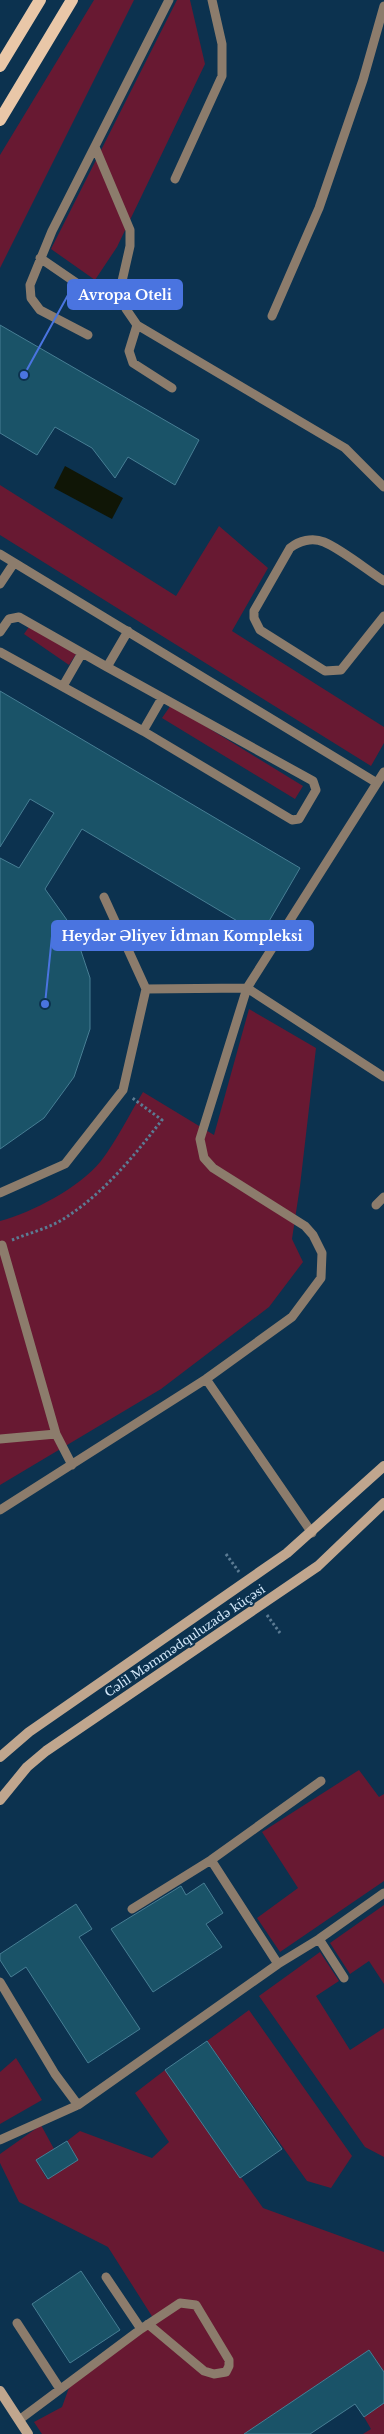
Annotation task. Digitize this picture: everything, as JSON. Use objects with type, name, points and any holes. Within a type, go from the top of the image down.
[{"type":"main road","points":[[0,66],[40,0]]},
{"type":"main road","points":[[0,120],[72,0]]},
{"type":"main road","name":"Cəlil Məmmədquluzadə küçəsi","points":[[0,1757],[29,1732],[287,1553],[312,1533],[384,1466]]},
{"type":"main road","name":"Cəlil Məmmədquluzadə küçəsi","points":[[2,1794],[27,1767],[46,1751],[318,1566],[384,1503]]},
{"type":"main road","points":[[0,2391],[28,2434]]},
{"type":"lane","points":[[88,335],[40,310],[31,298],[30,285],[40,258],[169,0]]},
{"type":"lane","points":[[175,179],[222,76],[222,44],[212,0]]},
{"type":"lane","points":[[272,316],[319,208],[363,80],[384,6]]},
{"type":"lane","points":[[95,147],[130,230],[130,246],[120,290],[126,309],[137,325],[345,448],[384,487]]},
{"type":"lane","points":[[40,258],[94,295]]},
{"type":"lane","points":[[137,325],[129,350],[132,364],[172,388]]},
{"type":"lane","points":[[384,580],[323,542],[306,540],[290,548],[254,611],[254,618],[260,630],[325,671],[332,671],[340,670],[384,616]]},
{"type":"lane","points":[[0,554],[377,783]]},
{"type":"lane","points":[[0,584],[14,563]]},
{"type":"lane","points":[[0,632],[9,619],[19,617],[313,781],[316,790],[299,819],[292,820],[143,731],[0,652]]},
{"type":"lane","points":[[107,667],[128,631]]},
{"type":"lane","points":[[62,686],[82,653]]},
{"type":"lane","points":[[143,731],[162,698]]},
{"type":"lane","points":[[0,1510],[206,1379],[292,1317],[321,1278],[322,1254],[313,1235],[305,1226],[213,1168],[204,1158],[200,1139],[248,988],[384,772]]},
{"type":"lane","points":[[0,1193],[65,1164],[123,1090],[146,989],[104,897]]},
{"type":"lane","points":[[146,989],[248,988],[384,1077]]},
{"type":"lane","points":[[376,1206],[384,1197]]},
{"type":"lane","points":[[2,1245],[56,1434],[72,1465]]},
{"type":"lane","points":[[206,1379],[312,1533]]},
{"type":"lane","points":[[0,1439],[56,1434]]},
{"type":"lane","points":[[132,1909],[211,1860],[321,1781]]},
{"type":"lane","points":[[211,1860],[278,1964]]},
{"type":"lane","points":[[0,2140],[78,2105],[278,1964],[319,1940],[384,1893]]},
{"type":"lane","points":[[319,1940],[344,1978]]},
{"type":"lane","points":[[0,1982],[55,2074],[78,2105]]},
{"type":"lane","points":[[19,2420],[144,2326],[180,2303],[196,2305],[229,2360],[230,2366],[226,2372],[214,2374],[204,2371],[144,2326],[106,2277]]},
{"type":"lane","points":[[17,2323],[60,2389]]},
{"type":"path","points":[[2,1245],[64,1219],[102,1191],[162,1120],[123,1090]]},
{"type":"shaded area","points":[[94,0],[134,0],[0,268],[0,155]]},
{"type":"shaded area","points":[[177,0],[190,0],[205,64],[117,247],[95,280],[51,249]]},
{"type":"shaded area","points":[[65,466],[123,498],[112,519],[54,488]]},
{"type":"shaded area","points":[[0,485],[176,596],[219,526],[268,568],[232,631],[384,727],[384,743],[371,766],[0,535]]},
{"type":"shaded area","points":[[33,621],[78,651],[69,665],[24,634]]},
{"type":"shaded area","points":[[171,705],[303,786],[295,799],[162,718]]},
{"type":"shaded area","points":[[249,1009],[316,1048],[292,1239],[303,1262],[269,1307],[161,1389],[0,1485],[0,1221],[27,1212],[55,1198],[92,1171],[112,1145],[143,1092],[214,1135]]},
{"type":"shaded area","points":[[359,1770],[379,1797],[384,1794],[384,1881],[280,1952],[257,1918],[298,1888],[262,1832]]},
{"type":"shaded area","points":[[384,1905],[384,1984],[369,1961],[350,1974],[330,1943]]},
{"type":"shaded area","points":[[320,1952],[339,1981],[316,1996],[350,2050],[384,2028],[384,2157],[365,2147],[259,1996]]},
{"type":"shaded area","points":[[249,2010],[352,2156],[331,2188],[307,2181],[207,2041]]},
{"type":"shaded area","points":[[16,2058],[42,2100],[0,2124],[0,2072]]},
{"type":"shaded area","points":[[165,2070],[263,2208],[384,2252],[384,2372],[369,2350],[244,2434],[42,2434],[34,2422],[62,2407],[70,2385],[155,2321],[108,2247],[19,2202],[0,2163],[0,2154],[41,2125],[54,2149],[36,2160],[47,2179],[78,2160],[67,2141],[80,2131],[152,2158],[169,2142],[135,2093]]},
{"type":"shaded area","points":[[384,2403],[384,2434],[363,2434],[371,2429],[364,2417]]},
{"type":"building","points":[[0,325],[199,440],[175,485],[128,457],[115,478],[92,448],[55,427],[37,455],[0,433]]},
{"type":"building","points":[[0,691],[300,868],[261,935],[82,829],[45,889],[74,930],[90,978],[90,1029],[74,1077],[44,1118],[0,1149],[0,858],[19,868],[54,813],[30,799],[0,847]]},
{"type":"building","points":[[204,1883],[223,1913],[206,1924],[222,1947],[153,1992],[111,1929],[181,1886],[186,1895]]},
{"type":"building","points":[[76,1904],[92,1929],[79,1937],[140,2029],[88,2063],[26,1967],[11,1977],[0,1960],[0,1954]]},
{"type":"building","points":[[207,2041],[282,2149],[240,2178],[165,2070]]},
{"type":"building","points":[[67,2141],[78,2160],[48,2179],[36,2160]]},
{"type":"building","points":[[81,2271],[120,2330],[70,2363],[32,2304]]},
{"type":"building","points":[[369,2350],[384,2372],[384,2403],[364,2417],[355,2404],[310,2434],[244,2434]]},
{"type":"place","name":"Avropa Oteli","points":[[24,375]]},
{"type":"place","name":"Heydər Əliyev İdman Kompleksi","points":[[45,1004]]}]
